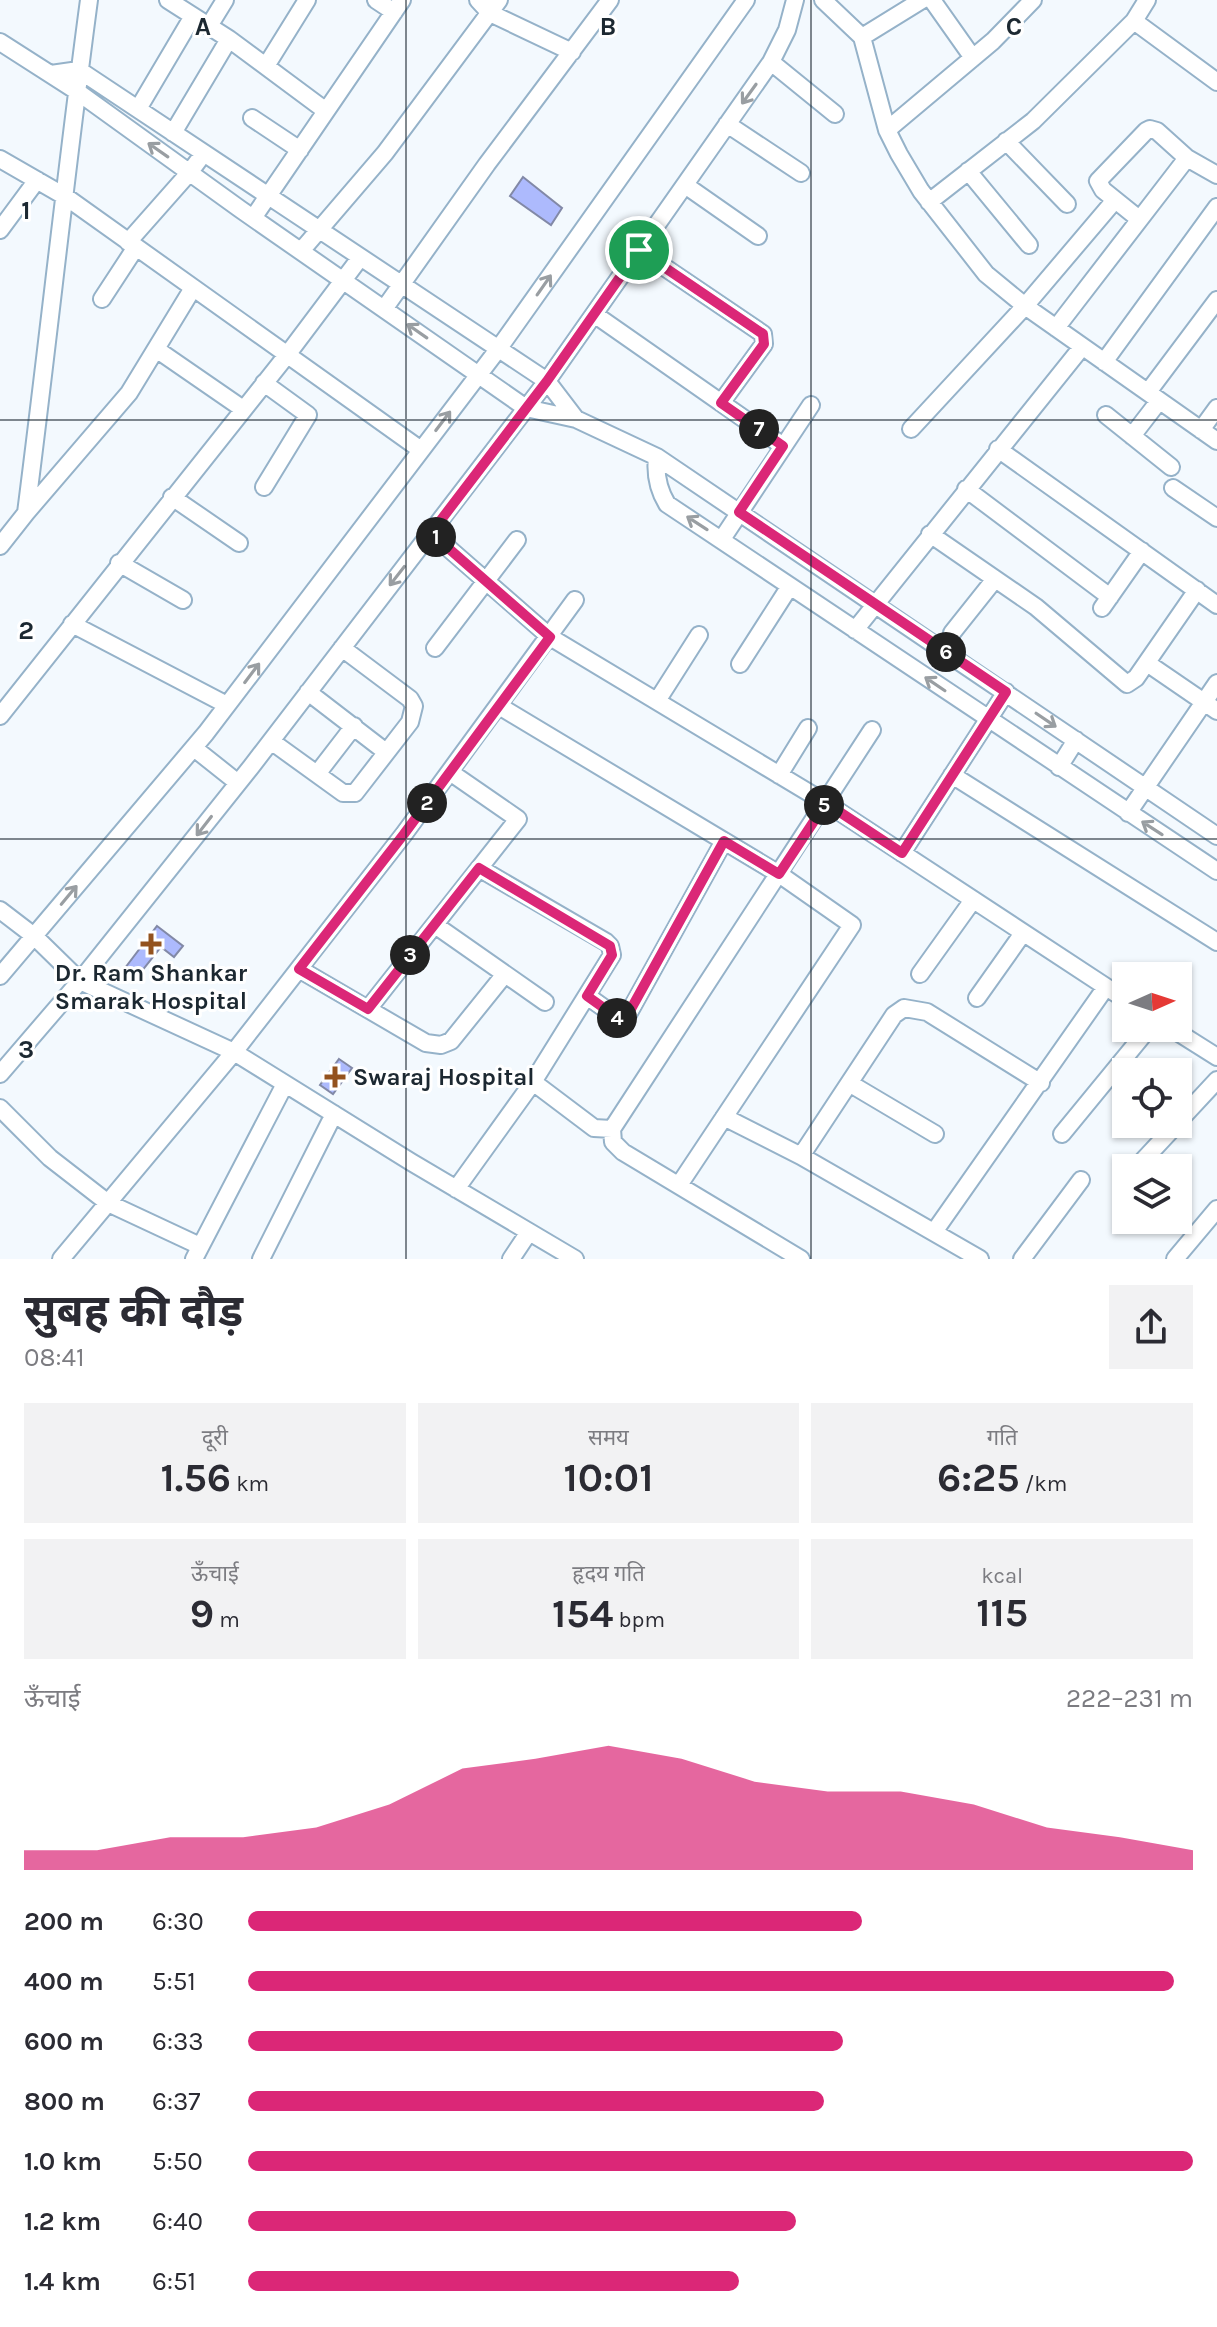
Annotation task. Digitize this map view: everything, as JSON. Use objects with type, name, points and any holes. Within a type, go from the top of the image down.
[{"type":"street","points":[[26,513],[66,197],[75,90],[89,0]]},
{"type":"street","points":[[168,0],[229,39],[326,111]]},
{"type":"street","points":[[209,26],[225,0]]},
{"type":"street","points":[[266,66],[307,0]]},
{"type":"street","points":[[253,218],[398,6],[376,0]]},
{"type":"street","points":[[478,0],[495,6],[572,52]]},
{"type":"street","points":[[384,309],[487,164],[610,0]]},
{"type":"street","points":[[0,976],[227,705],[499,348],[746,0]]},
{"type":"street","points":[[0,1074],[80,981],[238,783],[547,381],[771,62],[787,30],[795,0]]},
{"type":"street","points":[[823,0],[862,37],[887,130],[899,154],[929,202],[986,274],[1025,306],[1217,441]]},
{"type":"street","points":[[862,37],[922,0]]},
{"type":"street","points":[[932,0],[973,58]]},
{"type":"street","points":[[887,130],[1012,24],[1033,0]]},
{"type":"street","points":[[929,202],[1033,121],[1134,21],[1147,0]]},
{"type":"street","points":[[301,251],[385,153],[495,6]]},
{"type":"street","points":[[138,109],[193,16]]},
{"type":"street","points":[[1134,21],[1215,76]]},
{"type":"street","points":[[173,133],[229,39]]},
{"type":"street","points":[[0,42],[75,90],[526,408],[576,419],[657,457],[1217,836]]},
{"type":"street","points":[[771,62],[835,114]]},
{"type":"street","points":[[51,74],[79,70],[547,381],[576,419]]},
{"type":"street","points":[[252,118],[300,150]]},
{"type":"street","points":[[727,124],[801,173]]},
{"type":"street","points":[[1139,219],[1103,190],[1098,181],[1146,131],[1157,131],[1187,158],[1217,175]]},
{"type":"street","points":[[1006,141],[1067,204]]},
{"type":"street","points":[[102,299],[132,244],[204,153]]},
{"type":"street","points":[[1056,328],[1187,158]]},
{"type":"street","points":[[0,159],[66,197],[421,450]]},
{"type":"street","points":[[968,171],[1029,245]]},
{"type":"street","points":[[0,230],[37,180]]},
{"type":"street","points":[[685,185],[758,236]]},
{"type":"street","points":[[911,429],[1025,306],[1115,200]]},
{"type":"street","points":[[1104,362],[1217,207]]},
{"type":"street","points":[[639,250],[763,334],[764,344],[721,403]]},
{"type":"street","points":[[0,716],[287,355],[360,258]]},
{"type":"street","points":[[0,546],[129,393],[193,288]]},
{"type":"street","points":[[1132,436],[1154,396],[1217,300]]},
{"type":"street","points":[[594,314],[783,446]]},
{"type":"street","points":[[855,630],[1082,347]]},
{"type":"street","points":[[156,349],[243,409]]},
{"type":"street","points":[[264,383],[308,415],[264,487]]},
{"type":"street","points":[[722,539],[811,405]]},
{"type":"street","points":[[1201,430],[1217,408]]},
{"type":"street","points":[[1106,415],[1171,467]]},
{"type":"street","points":[[998,449],[1217,605]]},
{"type":"street","points":[[657,457],[660,493],[667,504],[1217,871]]},
{"type":"street","points":[[1173,488],[1217,518]]},
{"type":"street","points":[[966,489],[1106,603],[1142,551]]},
{"type":"street","points":[[172,497],[239,543]]},
{"type":"street","points":[[431,533],[550,637],[826,803],[1112,991]]},
{"type":"street","points":[[930,534],[1036,607],[1122,683],[1132,683],[1197,590]]},
{"type":"street","points":[[435,648],[517,540]]},
{"type":"street","points":[[119,563],[183,600]]},
{"type":"street","points":[[952,633],[995,579]]},
{"type":"street","points":[[740,664],[790,586]]},
{"type":"street","points":[[61,1259],[234,1052],[299,969],[450,772],[575,600]]},
{"type":"street","points":[[72,624],[227,705]]},
{"type":"street","points":[[657,701],[699,635]]},
{"type":"street","points":[[271,741],[343,793],[351,794],[355,793],[410,722],[414,706],[410,699],[342,648]]},
{"type":"street","points":[[1147,663],[1210,707]]},
{"type":"street","points":[[1128,813],[1210,707],[1217,683]]},
{"type":"street","points":[[308,692],[386,752]]},
{"type":"street","points":[[902,853],[1006,692]]},
{"type":"street","points":[[499,706],[779,874],[852,925],[679,1185]]},
{"type":"street","points":[[317,774],[354,726]]},
{"type":"street","points":[[779,775],[808,728]]},
{"type":"street","points":[[801,1259],[623,1152],[613,1142],[612,1129],[872,730]]},
{"type":"street","points":[[1059,767],[1076,740]]},
{"type":"street","points":[[194,748],[238,783]]},
{"type":"street","points":[[368,1009],[518,819],[450,772]]},
{"type":"street","points":[[952,775],[1217,942]]},
{"type":"street","points":[[587,996],[618,1018],[626,1018],[724,841]]},
{"type":"street","points":[[456,1189],[533,1082],[612,955],[610,946],[479,868]]},
{"type":"street","points":[[920,974],[973,900]]},
{"type":"street","points":[[0,910],[34,936],[80,981],[234,1052],[575,1259]]},
{"type":"street","points":[[435,925],[545,1002]]},
{"type":"street","points":[[977,998],[1023,933]]},
{"type":"street","points":[[299,969],[426,1043],[441,1045],[451,1041],[505,974]]},
{"type":"street","points":[[934,1232],[1106,987]]},
{"type":"street","points":[[801,1156],[894,1015],[904,1008],[927,1012],[1041,1083]]},
{"type":"street","points":[[1192,1041],[1217,1057]]},
{"type":"street","points":[[1062,1134],[1138,1042]]},
{"type":"street","points":[[1192,1107],[1217,1080]]},
{"type":"street","points":[[533,1082],[594,1128],[612,1129]]},
{"type":"street","points":[[849,1083],[935,1134]]},
{"type":"street","points":[[0,1108],[50,1158],[108,1203],[197,1253],[285,1084]]},
{"type":"street","points":[[261,1259],[334,1114]]},
{"type":"street","points":[[724,1117],[801,1156],[980,1259]]},
{"type":"street","points":[[1149,1154],[1163,1138]]},
{"type":"street","points":[[1022,1259],[1081,1180]]},
{"type":"street","points":[[1175,1259],[1217,1209]]},
{"type":"street","points":[[511,1259],[529,1232]]},
{"type":"building","points":[[523,177],[562,208],[551,225],[510,196]]},
{"type":"building","points":[[157,926],[183,946],[174,957],[161,947],[137,977],[125,968]]},
{"type":"building","points":[[339,1059],[352,1068],[333,1094],[320,1085]]},
{"type":"place","name":"Dr. Ram Shankar Smarak Hospital","points":[[151,944]]},
{"type":"place","name":"Swaraj Hospital","points":[[335,1077]]},
{"type":"route","points":[[639,250],[763,334],[765,339],[721,403],[783,446],[739,512],[1006,692],[902,853],[826,803],[779,874],[724,841],[626,1018],[618,1018],[587,996],[612,955],[610,946],[479,868],[368,1009],[299,969],[550,637],[431,533],[547,381],[639,250]]}]
